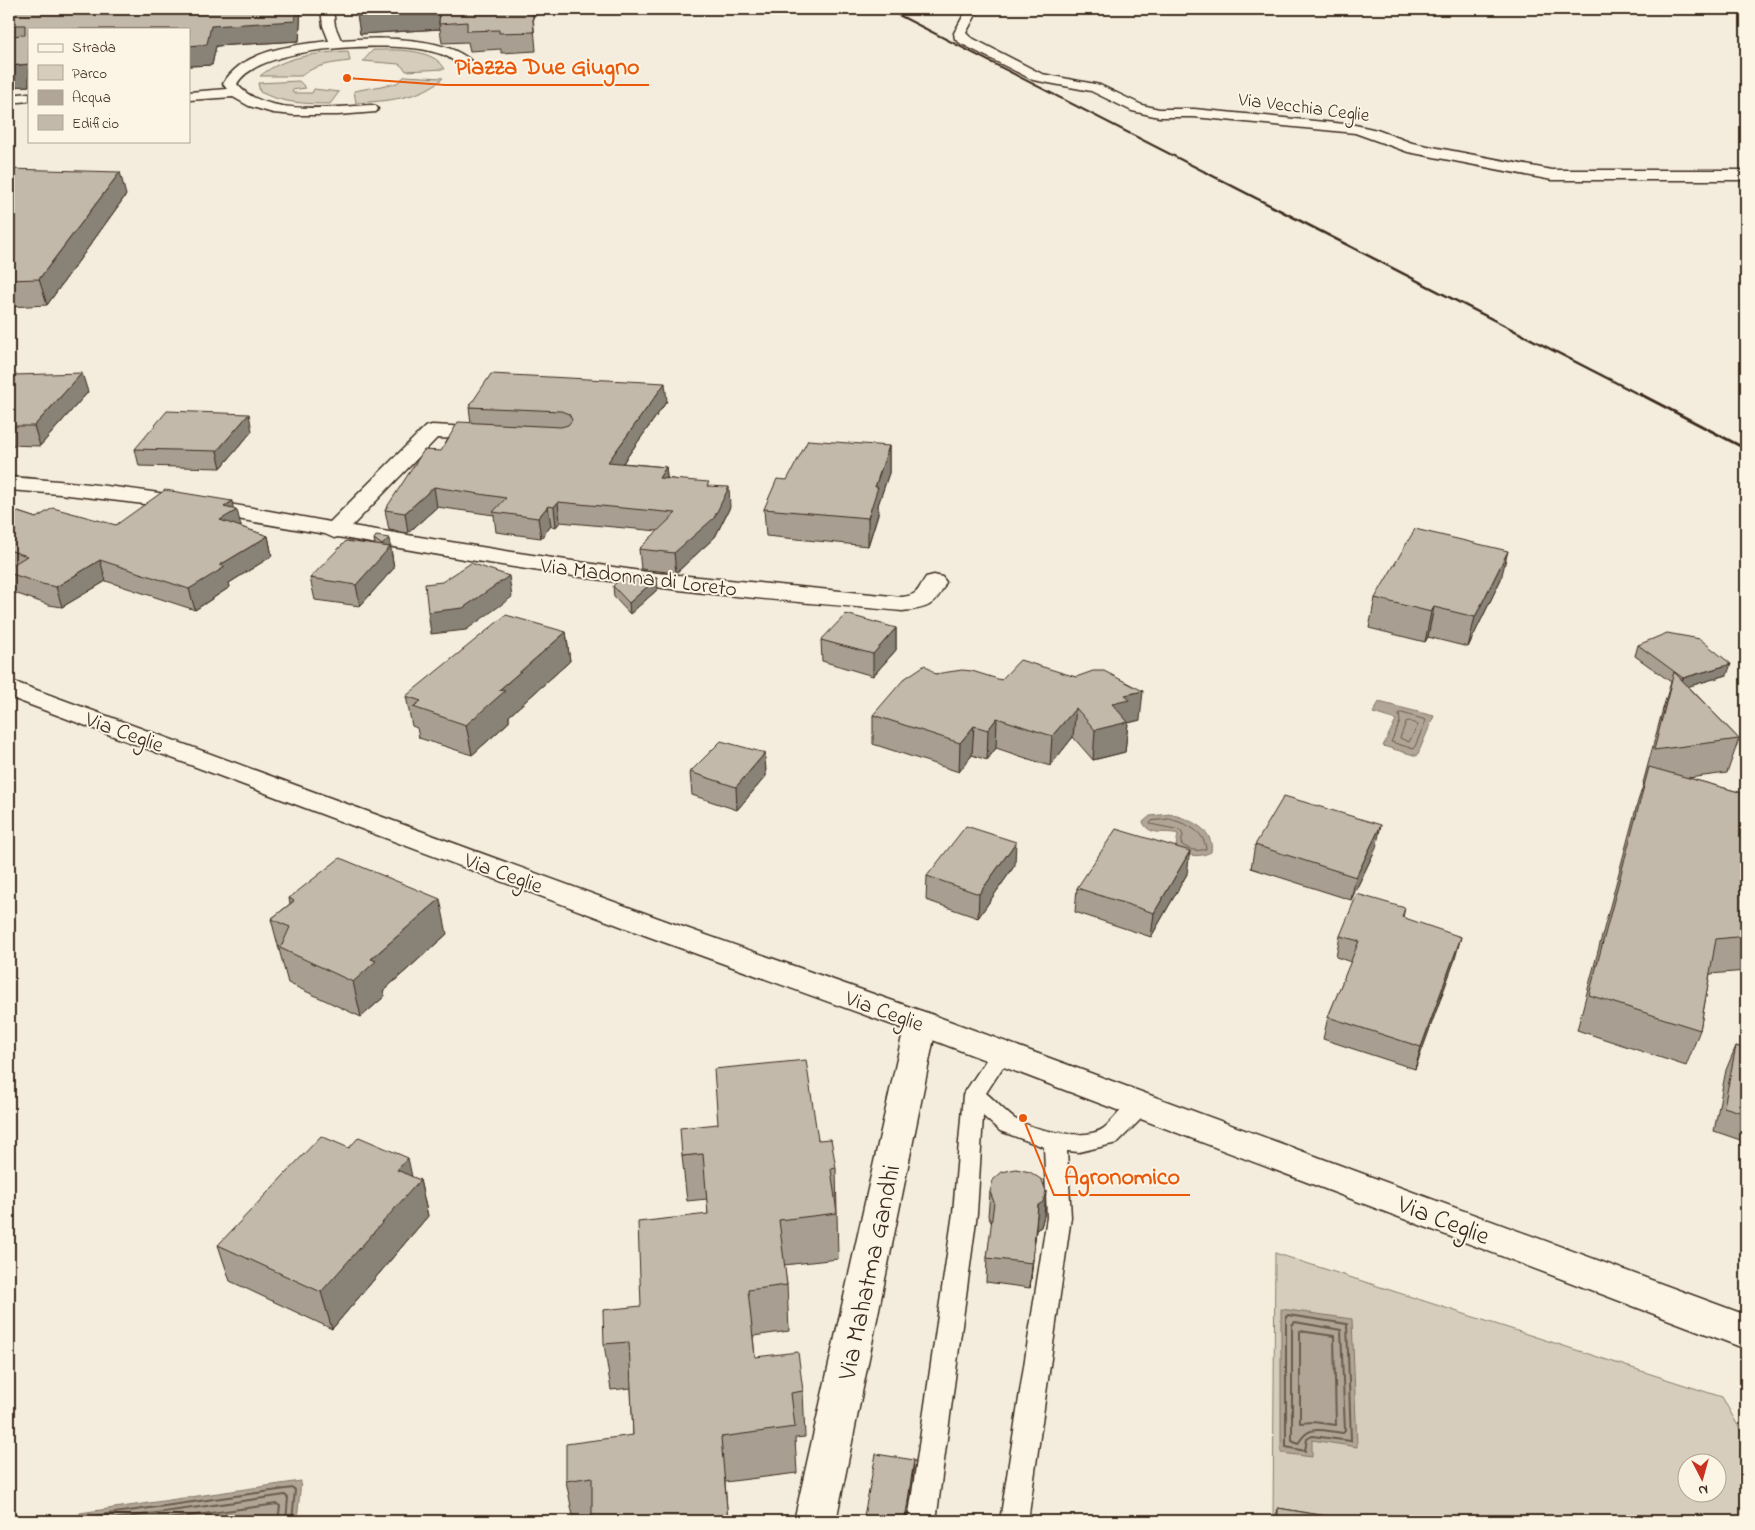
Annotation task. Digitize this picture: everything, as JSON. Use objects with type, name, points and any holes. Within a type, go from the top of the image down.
[{"type":"street","points":[[327,9],[329,26],[336,44]]},
{"type":"street","name":"Via Vecchia Ceglie","points":[[973,9],[960,33],[964,40],[1038,77],[1094,88],[1128,105],[1149,111],[1194,113],[1355,129],[1372,132],[1408,147],[1552,175],[1746,175]]},
{"type":"street","points":[[232,88],[236,74],[259,61],[295,51],[336,44],[389,42],[425,46],[458,55],[470,67]]},
{"type":"street","points":[[190,86],[232,88],[246,100],[278,109],[339,111],[371,109]]},
{"type":"street","points":[[190,96],[232,88]]},
{"type":"street","points":[[9,99],[28,97]]},
{"type":"street","points":[[9,107],[28,106]]},
{"type":"street","points":[[334,530],[432,431],[507,435]]},
{"type":"street","name":"Via Madonna di Loreto","points":[[9,484],[100,490],[147,496],[544,565],[672,582],[902,604],[923,600],[928,596],[934,582]]},
{"type":"street","name":"Via Ceglie","points":[[9,688],[658,929],[921,1023],[1746,1332]]},
{"type":"street","name":"Via Mahatma Gandhi","points":[[815,1521],[921,1023]]},
{"type":"lane","points":[[922,1521],[965,1214],[974,1095],[1001,1053]]},
{"type":"lane","points":[[974,1095],[1008,1125],[1055,1142],[1079,1143],[1109,1137],[1141,1105]]},
{"type":"lane","points":[[1014,1521],[1058,1217],[1055,1142]]},
{"type":"green space","points":[[373,50],[402,50],[422,53],[439,62],[445,69],[406,71],[399,64],[363,61]]},
{"type":"green space","points":[[348,51],[350,61],[318,67],[301,76],[260,76],[269,69],[290,60],[325,53]]},
{"type":"green space","points":[[405,76],[443,78],[434,85],[413,95],[390,100],[356,103],[354,91],[397,83]]},
{"type":"green space","points":[[299,81],[306,88],[292,90],[293,93],[312,93],[314,89],[339,92],[330,104],[285,101],[260,92],[258,83]]},
{"type":"green space","points":[[1275,1253],[1722,1397],[1742,1433],[1746,1435],[1746,1521],[1273,1521]]},
{"type":"water","points":[[1379,702],[1434,716],[1417,756],[1383,746],[1396,720],[1373,713]]},
{"type":"water","points":[[1170,814],[1192,822],[1205,831],[1211,844],[1211,852],[1197,856],[1188,854],[1176,846],[1178,834],[1149,830],[1143,822],[1150,816]]},
{"type":"water","points":[[1281,1309],[1352,1319],[1357,1447],[1312,1440],[1312,1457],[1281,1453]]},
{"type":"water","points":[[301,1481],[297,1521],[78,1521],[80,1513]]},
{"type":"building","points":[[9,9],[80,9],[79,11],[94,9],[296,9],[295,21],[211,26],[207,44],[190,46],[190,28],[28,28],[28,64],[9,66],[9,36],[25,35],[25,25],[9,25]]},
{"type":"building","points":[[357,9],[532,9],[534,32],[499,33],[499,30],[467,31],[467,22],[439,24],[440,10],[357,15]]},
{"type":"building","points":[[9,169],[120,172],[39,279],[9,280]]},
{"type":"building","points":[[82,373],[34,426],[9,426],[9,380],[14,375]]},
{"type":"building","points":[[491,374],[665,383],[608,462],[666,467],[659,478],[709,482],[707,486],[729,487],[714,518],[674,553],[639,549],[676,513],[558,502],[554,507],[548,506],[538,518],[493,512],[506,498],[434,487],[405,513],[385,510],[424,450],[441,451],[458,422],[561,427],[568,425],[572,420],[569,414],[561,411],[469,407]]},
{"type":"building","points":[[167,411],[249,414],[217,451],[135,449]]},
{"type":"building","points":[[808,440],[889,446],[875,487],[878,487],[868,518],[764,509],[777,479],[787,480]]},
{"type":"building","points":[[165,490],[232,501],[224,507],[237,510],[220,520],[268,536],[220,565],[225,567],[189,589],[100,560],[56,587],[9,573],[9,567],[27,556],[9,550],[9,509],[36,518],[53,508],[116,525]]},
{"type":"building","points":[[1415,529],[1508,551],[1475,617],[1434,607],[1431,612],[1375,598]]},
{"type":"building","points":[[376,536],[389,538],[382,545],[374,539]]},
{"type":"building","points":[[346,541],[390,547],[356,585],[310,578]]},
{"type":"building","points":[[471,563],[509,576],[463,608],[428,612],[425,584],[442,582]]},
{"type":"building","points":[[625,574],[657,578],[629,603],[613,586]]},
{"type":"building","points":[[846,614],[896,628],[873,654],[821,640]]},
{"type":"building","points":[[506,615],[566,632],[499,690],[505,691],[466,725],[413,707],[421,701],[406,696]]},
{"type":"building","points":[[1667,633],[1700,639],[1731,664],[1683,678],[1638,645]]},
{"type":"building","points":[[1020,660],[1076,677],[1093,671],[1104,671],[1143,691],[1125,695],[1129,700],[1112,704],[1128,722],[1095,730],[1076,708],[1052,736],[997,718],[988,730],[974,726],[960,743],[873,715],[904,679],[925,665],[935,674],[962,670],[972,671],[1001,680]]},
{"type":"building","points":[[1674,672],[1739,739],[1654,750]]},
{"type":"building","points":[[721,741],[765,753],[736,787],[690,772]]},
{"type":"building","points":[[1649,767],[1746,794],[1746,936],[1716,939],[1700,1030],[1589,995]]},
{"type":"building","points":[[1284,796],[1381,825],[1356,877],[1255,845]]},
{"type":"building","points":[[966,826],[1016,842],[979,894],[927,876]]},
{"type":"building","points":[[1116,829],[1190,851],[1154,913],[1077,888]]},
{"type":"building","points":[[340,858],[440,899],[371,959],[376,961],[353,982],[278,947],[282,945],[290,927],[271,919],[294,901],[289,898]]},
{"type":"building","points":[[1357,894],[1405,908],[1402,917],[1461,937],[1421,1047],[1328,1017],[1359,941],[1340,936]]},
{"type":"building","points":[[1736,1046],[1746,1049],[1746,1114],[1724,1107]]},
{"type":"building","points":[[806,1060],[818,1140],[831,1139],[836,1168],[831,1169],[837,1213],[779,1220],[787,1285],[748,1290],[755,1357],[798,1352],[803,1391],[791,1393],[795,1427],[721,1437],[728,1521],[592,1521],[592,1477],[566,1481],[566,1444],[633,1435],[629,1342],[604,1344],[603,1310],[641,1306],[638,1222],[708,1214],[703,1154],[682,1156],[680,1128],[718,1124],[714,1069]]},
{"type":"building","points":[[321,1136],[349,1148],[359,1137],[408,1158],[397,1170],[420,1180],[321,1292],[218,1245]]},
{"type":"building","points":[[1016,1169],[1030,1172],[1042,1180],[1046,1191],[1043,1202],[1038,1205],[1032,1263],[987,1258],[994,1202],[990,1192],[993,1180],[1002,1172]]},
{"type":"building","points":[[876,1454],[914,1460],[905,1521],[863,1521]]},
{"type":"building","points":[[1278,1508],[1356,1521],[1278,1521]]},
{"type":"railway","points":[[887,9],[1207,173]]},
{"type":"railway","points":[[1205,172],[1642,396]]},
{"type":"railway","points":[[1640,394],[1746,449]]},
{"type":"place","name":"Piazza Due Giugno","points":[[347,78]]},
{"type":"place","name":"Agronomico","points":[[1023,1118]]}]
